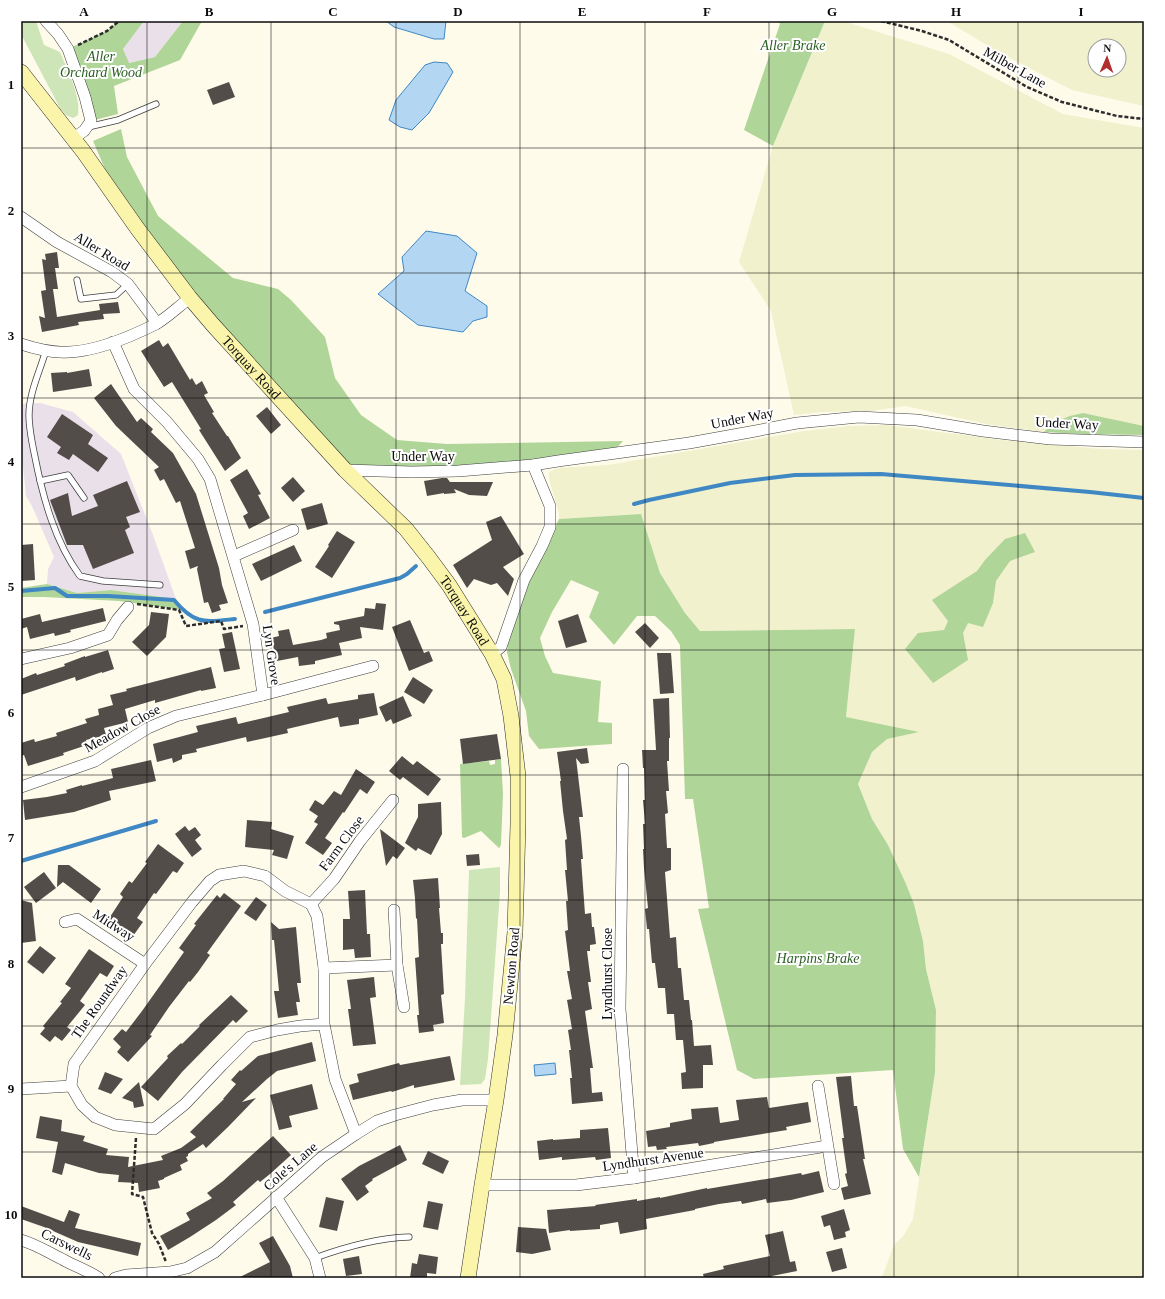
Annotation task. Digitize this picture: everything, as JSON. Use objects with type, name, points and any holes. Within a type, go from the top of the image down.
[{"type":"street","points":[[46,21],[58,34],[68,49],[85,97],[91,121],[84,131],[73,138]]},
{"type":"street","name":"Torquay Road","points":[[21,72],[73,138],[141,234],[190,298],[345,470],[406,530],[420,547],[449,585],[492,654]]},
{"type":"street","name":"Aller Road","points":[[21,217],[57,242],[112,272],[128,284],[157,323]]},
{"type":"street","points":[[21,344],[39,350],[68,353],[88,349],[113,342],[157,323],[190,298]]},
{"type":"street","name":"Lyn Grove","points":[[113,342],[134,389],[167,422],[198,458],[210,479],[254,624],[263,695],[373,666]]},
{"type":"street","name":"Under Way","points":[[345,470],[412,472],[458,471],[533,465],[689,443],[797,423],[859,417],[917,420],[983,431],[1050,439],[1144,442]]},
{"type":"street","points":[[492,654],[501,647],[524,580],[550,527],[550,506],[533,465]]},
{"type":"street","points":[[234,556],[293,530]]},
{"type":"street","points":[[21,658],[70,648],[108,635],[117,620],[128,607]]},
{"type":"street","name":"Newton Road","points":[[468,1278],[505,1035],[515,932],[518,776],[515,742],[504,680],[492,654]]},
{"type":"street","name":"Meadow Close","points":[[21,787],[95,761],[148,728],[176,716],[263,695]]},
{"type":"street","name":"Lyndhurst Close","points":[[623,769],[620,1009],[634,1178]]},
{"type":"street","name":"Farm Close","points":[[311,904],[334,879],[360,841],[393,800]]},
{"type":"street","name":"The Roundway","points":[[71,1086],[74,1064],[145,964],[192,902],[210,881],[219,874],[244,870],[265,876],[285,891],[311,904]]},
{"type":"street","points":[[311,904],[317,916],[324,968],[324,1024],[335,1078],[356,1134]]},
{"type":"street","points":[[394,910],[397,965],[404,1007]]},
{"type":"street","name":"Midway","points":[[65,922],[77,919],[145,964]]},
{"type":"street","points":[[324,968],[397,965]]},
{"type":"street","points":[[21,1088],[71,1086],[82,1105],[95,1117],[115,1125],[154,1129],[185,1104],[250,1037],[285,1028],[324,1024]]},
{"type":"street","points":[[818,1086],[834,1184]]},
{"type":"street","name":"Cole's Lane","points":[[115,1278],[126,1275],[170,1272],[187,1268],[215,1252],[322,1157],[377,1121],[407,1111],[462,1100],[496,1100]]},
{"type":"street","name":"Lyndhurst Avenue","points":[[482,1185],[576,1185],[634,1178],[827,1146]]},
{"type":"street","points":[[276,1197],[315,1258],[320,1278]]},
{"type":"street","name":"Carswells","points":[[21,1240],[30,1243],[99,1278]]},
{"type":"lane","points":[[86,128],[118,120],[156,104]]},
{"type":"lane","points":[[77,280],[81,299],[116,295],[128,284]]},
{"type":"lane","points":[[46,350],[32,394],[29,414],[32,440],[40,481],[52,520],[70,562],[80,576],[103,581],[160,584]]},
{"type":"lane","points":[[40,481],[68,475],[84,498]]},
{"type":"lane","points":[[315,1258],[371,1241],[392,1237],[409,1237]]},
{"type":"path","points":[[68,49],[108,31],[119,21]]},
{"type":"path","name":"Milber Lane","points":[[881,21],[922,31],[949,40],[1027,87],[1062,102],[1117,116],[1144,119]]},
{"type":"path","points":[[128,607],[137,604],[179,610],[186,626],[221,621],[224,629],[254,624]]},
{"type":"path","points":[[138,1128],[136,1135],[132,1194],[143,1197],[152,1233],[159,1244],[170,1272]]},
{"type":"shaded area","points":[[144,21],[183,21],[155,57],[128,63],[123,49]]},
{"type":"shaded area","points":[[40,403],[73,412],[121,454],[176,599],[111,590],[77,593],[47,584],[48,569],[54,557],[32,506],[26,496],[21,446],[21,404]]},
{"type":"green space","points":[[21,21],[36,21],[44,45],[60,52],[73,83],[77,100],[78,115],[73,118],[66,115],[60,108],[21,34]]},
{"type":"green space","name":"Aller Orchard Wood","points":[[119,21],[144,21],[123,49],[129,63],[155,57],[183,21],[202,21],[180,60],[114,86],[118,114],[91,121],[68,49],[107,31]]},
{"type":"green space","name":"Aller Brake","points":[[778,21],[825,21],[773,146],[744,130],[780,24]]},
{"type":"green space","points":[[825,21],[843,21],[949,54],[1063,114],[1144,128],[1144,426],[1083,413],[1054,422],[1044,432],[991,425],[905,406],[872,411],[821,412],[794,415],[771,311],[739,262],[773,146]]},
{"type":"green space","points":[[947,21],[1144,21],[1144,106],[1072,90],[998,52]]},
{"type":"green space","points":[[121,129],[127,157],[158,216],[233,278],[278,289],[291,300],[325,337],[335,378],[361,415],[397,440],[447,444],[623,441],[611,454],[533,465],[345,470],[213,325],[105,169],[93,141]]},
{"type":"green space","points":[[1083,413],[1144,426],[1144,435],[1044,432],[1054,422]]},
{"type":"green space","points":[[886,425],[1001,440],[1101,449],[1144,450],[1144,1278],[882,1277],[894,1245],[904,1235],[913,1219],[935,1073],[936,1010],[926,969],[923,941],[914,904],[888,845],[872,819],[858,784],[872,752],[887,739],[918,732],[846,718],[855,629],[700,631],[685,613],[660,573],[641,514],[559,519],[559,513],[549,479],[549,472],[558,468],[608,465],[804,431],[849,426]]},
{"type":"green space","name":"Harpins Brake","points":[[641,514],[660,573],[685,613],[700,631],[855,629],[846,717],[919,732],[887,739],[872,752],[858,784],[872,819],[888,845],[914,904],[923,941],[926,969],[936,1010],[935,1073],[919,1177],[903,1149],[893,1070],[754,1079],[737,1070],[698,909],[709,908],[693,799],[685,799],[680,645],[671,631],[655,616],[637,616],[614,645],[589,617],[599,592],[571,580],[552,612],[540,638],[545,656],[553,673],[601,681],[598,722],[612,723],[612,744],[539,749],[529,736],[526,711],[511,669],[507,652],[509,636],[529,583],[559,519]]},
{"type":"green space","points":[[1025,533],[1035,552],[1010,561],[996,581],[993,603],[983,627],[968,623],[963,633],[968,660],[933,683],[905,649],[918,633],[944,630],[948,621],[932,600],[977,571],[985,560],[1005,539]]},
{"type":"green space","points":[[47,584],[77,593],[111,590],[176,599],[182,610],[119,601],[21,597],[21,588]]},
{"type":"green space","points":[[501,759],[503,794],[501,844],[499,848],[481,831],[464,838],[462,837],[460,764],[489,761],[490,765],[495,764],[495,760]]},
{"type":"green space","points":[[500,867],[500,892],[488,1059],[485,1079],[481,1084],[460,1085],[465,998],[469,870]]},
{"type":"water","points":[[386,21],[446,21],[444,39],[434,39],[394,27]]},
{"type":"water","points":[[434,62],[447,63],[453,72],[429,113],[412,130],[400,127],[389,120],[396,100],[425,65]]},
{"type":"water","points":[[426,231],[457,236],[477,253],[465,291],[487,306],[487,317],[473,321],[463,332],[418,325],[378,294],[404,271],[402,257]]},
{"type":"water","points":[[555,1063],[556,1074],[535,1076],[534,1065]]},
{"type":"building","points":[[229,82],[235,97],[213,105],[207,90]]},
{"type":"building","points":[[57,252],[59,268],[55,268],[58,289],[53,289],[57,317],[100,310],[99,304],[118,302],[120,313],[103,314],[104,319],[78,322],[79,325],[42,332],[39,316],[45,318],[41,291],[46,290],[42,259],[46,260],[45,254]]},
{"type":"building","points":[[159,340],[163,347],[168,343],[190,380],[192,378],[196,385],[202,381],[208,393],[204,395],[214,412],[212,413],[241,458],[225,471],[199,430],[201,429],[172,382],[164,387],[141,351]]},
{"type":"building","points":[[89,369],[92,386],[53,392],[51,373],[67,373]]},
{"type":"building","points":[[111,384],[137,422],[141,418],[153,429],[151,432],[173,453],[196,494],[219,568],[222,585],[228,603],[219,605],[221,610],[212,613],[208,602],[204,603],[197,569],[198,566],[190,569],[185,551],[195,548],[180,501],[176,503],[164,479],[160,481],[154,470],[159,467],[116,426],[94,398]]},
{"type":"building","points":[[267,407],[281,425],[271,434],[256,416]]},
{"type":"building","points":[[62,414],[93,435],[88,444],[108,458],[98,472],[73,454],[69,460],[57,453],[61,447],[47,437]]},
{"type":"building","points":[[247,469],[261,494],[258,495],[270,518],[249,529],[243,516],[248,513],[230,480]]},
{"type":"building","points":[[293,477],[305,491],[293,502],[281,488]]},
{"type":"building","points":[[447,478],[450,482],[493,482],[487,496],[469,495],[454,489],[456,493],[444,493],[427,496],[424,481]]},
{"type":"building","points":[[127,481],[140,512],[126,517],[130,527],[125,530],[134,553],[93,569],[83,545],[67,545],[50,500],[68,493],[72,516],[98,506],[93,495]]},
{"type":"building","points":[[322,503],[328,524],[307,530],[301,509]]},
{"type":"building","points":[[501,516],[524,554],[503,567],[514,579],[508,596],[497,583],[491,585],[474,579],[467,588],[453,565],[492,540],[486,522]]},
{"type":"building","points":[[337,531],[355,542],[332,578],[315,567]]},
{"type":"building","points":[[33,544],[35,580],[21,581],[21,545]]},
{"type":"building","points":[[294,545],[302,561],[261,581],[252,564]]},
{"type":"building","points":[[376,603],[386,604],[383,630],[360,627],[362,638],[339,643],[342,655],[315,661],[315,664],[299,666],[298,657],[277,661],[271,638],[279,636],[278,631],[289,629],[293,645],[321,640],[327,638],[326,633],[340,630],[339,625],[334,624],[334,622],[364,616],[365,608],[375,609]]},
{"type":"building","points":[[103,608],[106,621],[70,630],[71,632],[55,636],[54,633],[30,639],[27,627],[21,629],[21,619],[40,614],[42,622]]},
{"type":"building","points":[[151,612],[169,614],[166,637],[147,656],[132,642],[149,625]]},
{"type":"building","points":[[578,614],[587,642],[566,648],[558,621]]},
{"type":"building","points":[[410,620],[424,653],[429,651],[433,661],[409,671],[392,627]]},
{"type":"building","points":[[645,623],[659,638],[650,648],[635,632]]},
{"type":"building","points":[[232,632],[240,669],[224,672],[219,649],[225,648],[222,634]]},
{"type":"building","points":[[108,650],[114,669],[76,681],[75,677],[21,695],[21,679],[36,673],[37,675],[65,666],[64,664],[85,656]]},
{"type":"building","points":[[657,653],[671,653],[674,693],[660,694]]},
{"type":"building","points":[[211,667],[216,688],[201,690],[155,703],[155,700],[125,709],[128,722],[104,728],[106,735],[86,740],[87,745],[63,753],[64,755],[28,766],[24,755],[21,756],[21,743],[34,739],[35,742],[57,736],[56,733],[87,723],[85,719],[99,715],[98,709],[113,705],[110,695],[127,691],[126,689]]},
{"type":"building","points":[[413,677],[433,690],[424,704],[404,692]]},
{"type":"building","points":[[374,693],[378,715],[359,719],[359,724],[340,727],[338,717],[287,729],[288,733],[247,742],[246,737],[196,749],[197,752],[182,755],[182,759],[173,763],[172,758],[157,762],[153,744],[198,732],[196,726],[236,717],[238,724],[289,712],[287,707],[326,698],[328,704],[358,699],[358,695]]},
{"type":"building","points":[[403,696],[412,716],[393,724],[391,719],[386,722],[379,707]]},
{"type":"building","points":[[669,698],[670,738],[669,761],[667,761],[669,791],[666,791],[668,813],[665,814],[667,848],[671,848],[671,870],[665,872],[670,938],[676,937],[678,968],[681,968],[684,1000],[689,1000],[694,1046],[711,1045],[713,1065],[703,1065],[703,1088],[682,1089],[681,1073],[686,1072],[683,1040],[676,1040],[674,1014],[667,1014],[665,988],[658,988],[655,963],[652,963],[649,929],[647,929],[645,909],[648,908],[643,849],[643,824],[645,824],[643,800],[645,800],[642,750],[656,750],[653,699]]},
{"type":"building","points":[[497,734],[501,759],[463,764],[460,739]]},
{"type":"building","points":[[587,748],[589,763],[581,764],[576,758],[583,817],[579,817],[583,859],[581,859],[585,914],[591,913],[592,927],[594,927],[596,944],[590,945],[590,951],[587,951],[591,982],[588,982],[592,1009],[585,1011],[593,1068],[590,1068],[592,1093],[602,1092],[603,1101],[572,1104],[570,1078],[572,1078],[569,1050],[571,1050],[568,1030],[572,1029],[567,1000],[572,999],[567,971],[570,971],[565,931],[568,930],[566,901],[568,901],[565,870],[567,870],[565,840],[567,839],[557,752]]},
{"type":"building","points":[[402,756],[413,765],[417,761],[441,779],[428,796],[403,777],[400,780],[389,771]]},
{"type":"building","points":[[151,760],[156,781],[109,791],[111,800],[74,812],[25,820],[23,800],[67,793],[66,790],[113,778],[111,769]]},
{"type":"building","points":[[356,769],[375,782],[367,794],[360,789],[344,813],[343,812],[325,838],[332,843],[323,855],[305,843],[318,824],[314,822],[318,816],[309,810],[315,800],[323,805],[334,791],[341,795]]},
{"type":"building","points":[[441,802],[442,834],[431,855],[418,848],[416,851],[405,843],[418,817],[418,804]]},
{"type":"building","points":[[247,820],[272,822],[271,829],[294,836],[287,859],[272,855],[274,850],[245,847]]},
{"type":"building","points":[[185,826],[189,831],[195,827],[201,835],[195,840],[202,849],[192,857],[175,834]]},
{"type":"building","points":[[380,829],[405,848],[397,859],[393,856],[386,866]]},
{"type":"building","points":[[158,844],[184,863],[177,873],[173,871],[156,894],[154,893],[137,918],[143,922],[133,936],[108,920],[123,897],[120,894],[129,881],[132,883],[147,863],[145,862]]},
{"type":"building","points":[[479,854],[480,865],[467,866],[466,855]]},
{"type":"building","points":[[58,865],[69,865],[101,889],[91,903],[63,882],[57,887]]},
{"type":"building","points":[[44,872],[56,888],[36,903],[24,887]]},
{"type":"building","points":[[438,878],[441,933],[443,933],[443,944],[441,944],[444,994],[441,995],[444,1023],[433,1025],[434,1031],[419,1033],[415,958],[419,957],[413,880]]},
{"type":"building","points":[[365,890],[367,934],[370,934],[371,957],[355,958],[354,949],[343,950],[343,919],[350,919],[348,891]]},
{"type":"building","points":[[224,893],[241,906],[207,953],[210,955],[198,972],[169,1007],[150,1035],[152,1036],[128,1062],[117,1052],[121,1047],[113,1039],[122,1029],[126,1032],[142,1011],[184,952],[179,948],[196,925],[194,924],[217,895],[220,898]]},
{"type":"building","points":[[256,897],[267,905],[256,921],[244,913]]},
{"type":"building","points":[[21,900],[32,903],[36,941],[21,943]]},
{"type":"building","points":[[271,922],[279,929],[296,927],[301,983],[297,983],[300,1002],[296,1002],[298,1015],[278,1018],[274,991],[279,991]]},
{"type":"building","points":[[40,946],[56,958],[43,974],[27,962]]},
{"type":"building","points":[[89,949],[114,966],[107,977],[100,973],[80,1001],[85,1005],[67,1027],[71,1030],[62,1041],[55,1036],[50,1042],[40,1034],[45,1028],[43,1026],[62,1003],[60,1002],[71,988],[65,984]]},
{"type":"building","points":[[374,977],[376,997],[370,998],[376,1044],[353,1046],[348,1009],[351,1009],[347,980]]},
{"type":"building","points":[[231,995],[248,1011],[236,1023],[233,1020],[182,1072],[158,1101],[141,1087],[168,1058],[167,1056],[181,1043],[182,1044],[200,1026],[199,1025]]},
{"type":"building","points":[[312,1042],[316,1061],[277,1071],[267,1079],[242,1102],[256,1098],[206,1148],[203,1144],[188,1154],[186,1157],[188,1161],[180,1165],[182,1170],[158,1181],[160,1188],[139,1192],[138,1183],[118,1182],[119,1175],[99,1173],[65,1163],[62,1175],[52,1172],[58,1142],[36,1138],[40,1116],[62,1120],[61,1131],[85,1136],[83,1141],[108,1149],[106,1155],[129,1157],[128,1167],[163,1160],[161,1156],[181,1148],[196,1137],[190,1132],[224,1099],[236,1084],[231,1080],[240,1070],[241,1071],[258,1056]]},
{"type":"building","points":[[450,1056],[455,1080],[414,1088],[414,1085],[392,1092],[353,1100],[349,1085],[359,1082],[357,1074],[399,1063],[400,1065]]},
{"type":"building","points":[[105,1072],[123,1079],[111,1094],[98,1089]]},
{"type":"building","points":[[851,1076],[854,1106],[857,1106],[865,1159],[863,1159],[871,1194],[844,1200],[841,1188],[848,1186],[845,1174],[847,1173],[842,1138],[844,1138],[836,1077]]},
{"type":"building","points":[[139,1082],[144,1106],[134,1108],[133,1102],[122,1098]]},
{"type":"building","points":[[312,1084],[318,1109],[289,1116],[292,1127],[279,1130],[270,1095]]},
{"type":"building","points":[[767,1097],[769,1108],[808,1102],[811,1122],[786,1127],[787,1130],[714,1142],[699,1146],[698,1143],[666,1147],[667,1149],[657,1150],[656,1146],[648,1147],[646,1131],[670,1127],[670,1123],[692,1119],[691,1109],[718,1107],[720,1123],[739,1120],[736,1100]]},
{"type":"building","points":[[608,1128],[611,1158],[596,1160],[595,1157],[562,1160],[562,1157],[539,1160],[537,1141],[580,1138],[580,1130]]},
{"type":"building","points":[[273,1136],[291,1155],[270,1174],[260,1182],[258,1180],[233,1202],[236,1205],[216,1220],[168,1250],[160,1236],[190,1220],[186,1213],[212,1198],[207,1193],[223,1181]]},
{"type":"building","points":[[400,1145],[407,1160],[372,1179],[373,1180],[365,1186],[369,1192],[357,1201],[341,1179],[359,1166]]},
{"type":"building","points":[[428,1151],[449,1161],[443,1174],[422,1164]]},
{"type":"building","points":[[819,1171],[824,1192],[791,1200],[767,1203],[766,1199],[742,1204],[741,1201],[719,1204],[646,1219],[647,1229],[620,1234],[618,1222],[600,1225],[600,1229],[570,1230],[549,1233],[547,1210],[596,1206],[595,1205],[637,1199],[637,1201],[660,1198],[707,1188],[801,1173],[802,1175]]},
{"type":"building","points":[[326,1197],[344,1201],[337,1231],[319,1227]]},
{"type":"building","points":[[428,1201],[443,1204],[438,1230],[423,1227]]},
{"type":"building","points":[[21,1206],[64,1222],[69,1210],[80,1214],[75,1228],[141,1243],[138,1256],[78,1242],[21,1219]]},
{"type":"building","points":[[844,1209],[850,1230],[845,1232],[846,1237],[834,1240],[830,1225],[824,1227],[821,1216]]},
{"type":"building","points":[[518,1227],[546,1229],[551,1250],[532,1254],[516,1252]]},
{"type":"building","points":[[783,1231],[790,1262],[795,1261],[797,1271],[772,1276],[772,1278],[704,1278],[703,1274],[724,1269],[723,1266],[770,1256],[765,1235]]},
{"type":"building","points":[[273,1236],[290,1266],[293,1278],[238,1278],[270,1262],[259,1243]]},
{"type":"building","points":[[842,1248],[847,1268],[832,1272],[826,1252]]},
{"type":"building","points":[[419,1254],[438,1257],[436,1274],[427,1273],[427,1278],[410,1278],[412,1263],[417,1264]]},
{"type":"building","points":[[359,1256],[362,1274],[346,1276],[343,1259]]},
{"type":"waterway","points":[[634,504],[730,483],[795,475],[881,474],[1144,498]]},
{"type":"waterway","points":[[265,612],[400,578],[416,566]]},
{"type":"waterway","points":[[21,591],[55,588],[67,596],[108,596],[174,600],[181,608],[194,618],[208,621],[235,619]]},
{"type":"waterway","points":[[21,861],[156,821]]}]
